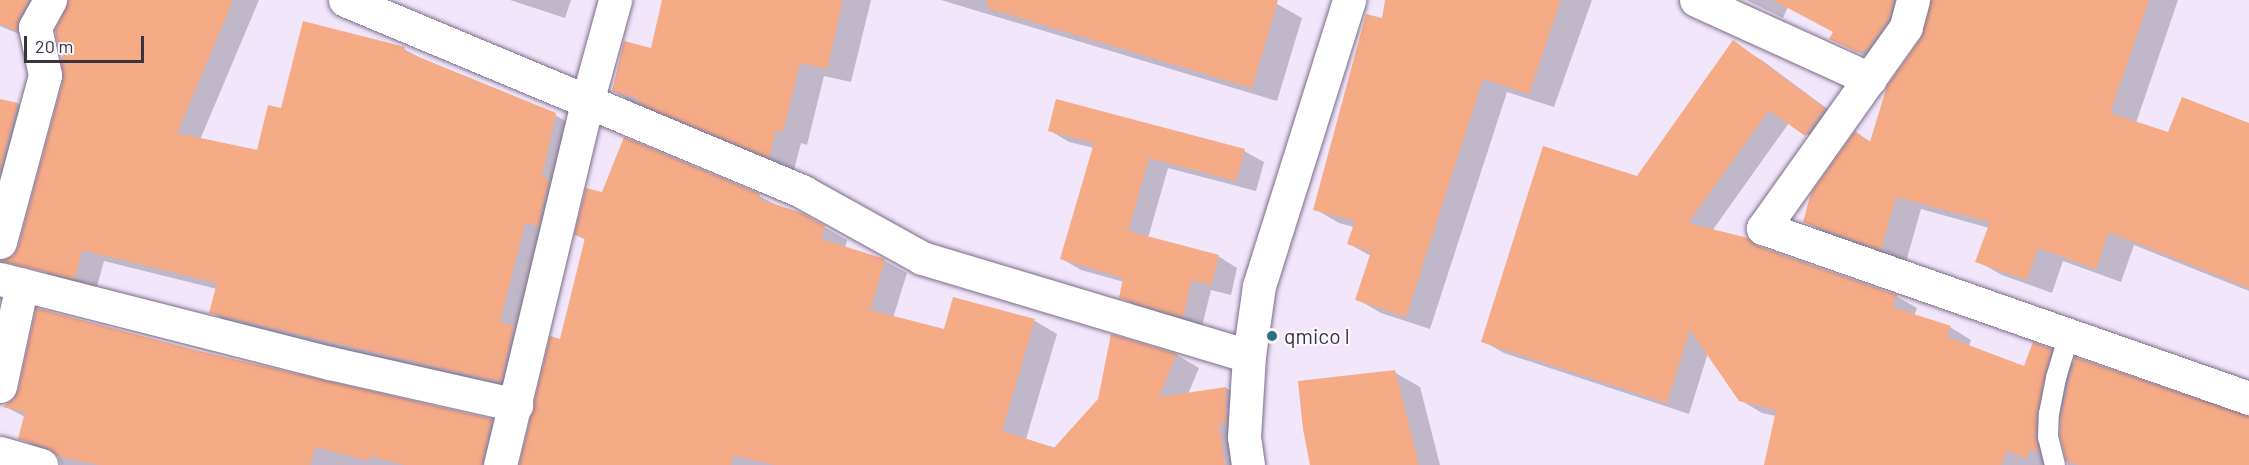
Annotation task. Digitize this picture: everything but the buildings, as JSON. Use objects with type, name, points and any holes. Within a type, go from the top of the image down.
[{"type":"street","points":[[0,242],[45,75],[35,27],[50,0]]},
{"type":"street","points":[[345,0],[803,192],[922,258],[1249,356]]},
{"type":"street","points":[[500,465],[587,102],[615,0]]},
{"type":"street","points":[[1248,465],[1244,437],[1249,356],[1258,286],[1349,0]]},
{"type":"street","points":[[1696,0],[1870,80]]},
{"type":"street","points":[[1913,0],[1906,27],[1763,228],[2249,398]]},
{"type":"street","points":[[0,386],[11,281],[319,360],[516,405]]},
{"type":"street","points":[[0,453],[41,465]]},
{"type":"lane","points":[[2055,465],[2048,437],[2049,414],[2056,378],[2069,335]]},
{"type":"place","name":"qmico l","points":[[1272,336]]}]
